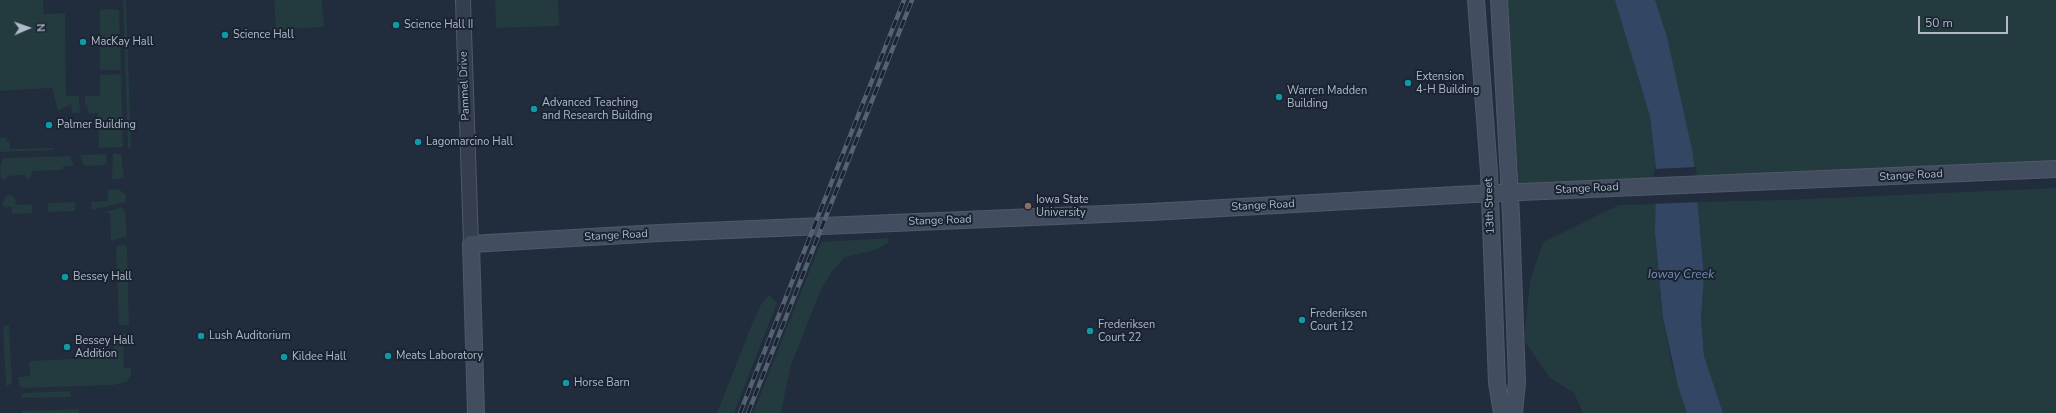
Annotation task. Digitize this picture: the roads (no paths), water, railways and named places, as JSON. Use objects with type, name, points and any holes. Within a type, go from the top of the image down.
[{"type":"main road","name":"13th Street","points":[[1476,0],[1490,193],[1497,382],[1502,413]]},
{"type":"main road","name":"13th Street","points":[[1499,0],[1510,193],[1516,382],[1514,413]]},
{"type":"main road","name":"Stange Road","points":[[471,244],[667,233],[1151,212],[1490,193],[2056,169]]},
{"type":"main road","points":[[471,244],[476,413]]},
{"type":"street","name":"Pammel Drive","points":[[463,0],[471,244]]},
{"type":"water","name":"Ioway Creek","points":[[1615,0],[1655,0],[1667,37],[1693,154],[1704,276],[1701,319],[1704,356],[1723,413],[1687,413],[1678,386],[1663,318],[1655,233],[1656,168],[1650,116]]},
{"type":"railway","points":[[740,413],[904,0]]},
{"type":"railway","points":[[748,413],[912,0]]},
{"type":"place","name":"Science Hall II","points":[[396,25]]},
{"type":"place","name":"Science Hall","points":[[225,35]]},
{"type":"place","name":"MacKay Hall","points":[[83,42]]},
{"type":"place","name":"Extension 4-H Building","points":[[1408,83]]},
{"type":"place","name":"Warren Madden Building","points":[[1279,97]]},
{"type":"place","name":"Advanced Teaching and Research Building","points":[[534,109]]},
{"type":"place","name":"Palmer Building","points":[[49,125]]},
{"type":"place","name":"Lagomarcino Hall","points":[[418,142]]},
{"type":"place","name":"Iowa State University","points":[[1028,206]]},
{"type":"place","name":"Bessey Hall","points":[[65,277]]},
{"type":"place","name":"Frederiksen Court 12","points":[[1302,320]]},
{"type":"place","name":"Frederiksen Court 22","points":[[1090,331]]},
{"type":"place","name":"Lush Auditorium","points":[[201,336]]},
{"type":"place","name":"Bessey Hall Addition","points":[[67,347]]},
{"type":"place","name":"Meats Laboratory","points":[[388,356]]},
{"type":"place","name":"Kildee Hall","points":[[284,357]]},
{"type":"place","name":"Horse Barn","points":[[566,383]]}]
